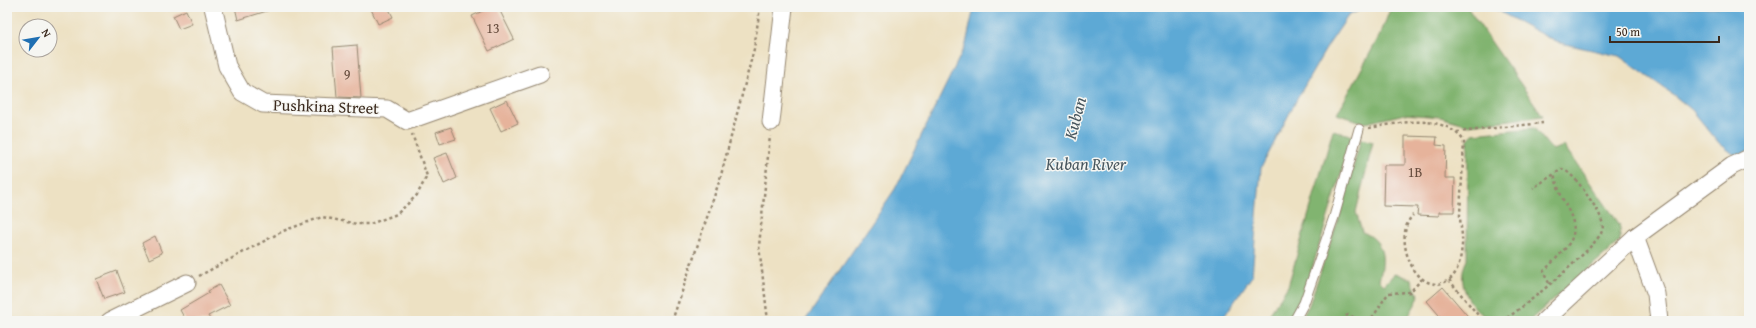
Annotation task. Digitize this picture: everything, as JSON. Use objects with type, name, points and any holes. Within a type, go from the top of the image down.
[{"type":"street","name":"Pushkina Street","points":[[213,7],[227,66],[242,92],[263,104],[386,109],[407,121]]},
{"type":"street","points":[[771,122],[784,7]]},
{"type":"street","points":[[407,121],[540,74]]},
{"type":"street","points":[[1544,321],[1636,237],[1732,166],[1749,158]]},
{"type":"street","points":[[1636,237],[1656,294],[1659,321]]},
{"type":"street","points":[[110,321],[187,282]]},
{"type":"lane","points":[[1294,321],[1304,303],[1334,217],[1359,129]]},
{"type":"path","points":[[672,321],[720,179],[754,49],[760,7]]},
{"type":"path","points":[[187,282],[283,231],[322,217],[357,224],[370,224],[397,214],[417,195],[427,176],[407,121]]},
{"type":"path","points":[[768,321],[759,246],[771,122]]},
{"type":"path","points":[[1359,129],[1410,122],[1438,122],[1457,132],[1464,141],[1460,216],[1462,244],[1456,273],[1449,280],[1434,283],[1422,279],[1412,268],[1406,252],[1404,241],[1406,225],[1413,215]]},
{"type":"path","points":[[1457,132],[1543,123]]},
{"type":"path","points":[[1502,321],[1524,306],[1550,283],[1596,241],[1602,230],[1603,224],[1596,209],[1583,189],[1568,171],[1562,169],[1534,188]]},
{"type":"path","points":[[1550,283],[1544,274],[1544,271],[1571,240],[1573,233],[1573,221],[1562,197],[1554,174]]},
{"type":"path","points":[[1367,321],[1374,316],[1381,302],[1389,293],[1410,292],[1422,279]]},
{"type":"path","points":[[1449,280],[1483,321]]},
{"type":"path","points":[[1343,321],[1344,317],[1348,315],[1363,321]]},
{"type":"green space","points":[[1391,7],[1467,7],[1543,116],[1469,125],[1440,117],[1405,114],[1365,123],[1337,114],[1381,33]]},
{"type":"green space","points":[[1534,128],[1552,150],[1564,146],[1620,225],[1620,241],[1529,321],[1489,321],[1489,319],[1475,308],[1466,294],[1463,285],[1464,268],[1467,260],[1468,139],[1473,134]]},
{"type":"green space","points":[[1333,130],[1353,136],[1301,304],[1291,321],[1265,321],[1288,286]]},
{"type":"green space","points":[[1361,139],[1373,142],[1356,212],[1362,232],[1370,236],[1379,245],[1382,265],[1379,280],[1384,285],[1395,273],[1411,279],[1419,297],[1406,321],[1300,321],[1309,305],[1339,218]]},
{"type":"water","name":"Kuban River","points":[[974,7],[1367,7],[1348,16],[1327,47],[1297,99],[1261,168],[1252,276],[1221,321],[805,321],[895,189],[966,44]]},
{"type":"water","points":[[1491,7],[1749,7],[1749,150],[1737,157],[1719,143],[1692,110],[1619,56],[1556,42]]},
{"type":"building","points":[[235,7],[270,7],[270,10],[238,20]]},
{"type":"building","points":[[370,7],[388,7],[393,17],[378,24]]},
{"type":"building","points":[[491,7],[498,7],[514,39],[489,51],[472,16]]},
{"type":"building","points":[[186,10],[192,24],[179,29],[173,16]]},
{"type":"building","points":[[357,45],[361,98],[337,97],[333,47]]},
{"type":"building","points":[[507,100],[518,123],[501,131],[490,108]]},
{"type":"building","points":[[451,127],[456,139],[440,144],[436,132]]},
{"type":"building","points":[[1405,136],[1437,137],[1436,145],[1446,146],[1445,178],[1455,178],[1454,212],[1439,212],[1439,216],[1417,215],[1418,207],[1383,206],[1384,165],[1405,165]]},
{"type":"building","points":[[447,153],[457,178],[444,184],[433,158]]},
{"type":"building","points":[[155,236],[162,253],[149,259],[142,243]]},
{"type":"building","points":[[117,271],[125,292],[104,299],[96,279]]},
{"type":"building","points":[[219,285],[230,305],[208,316],[211,321],[186,321],[180,310],[209,293],[208,291]]},
{"type":"building","points":[[1443,287],[1472,321],[1444,321],[1427,301]]},
{"type":"water label","name":"Kuban","points":[[1075,118]]}]
